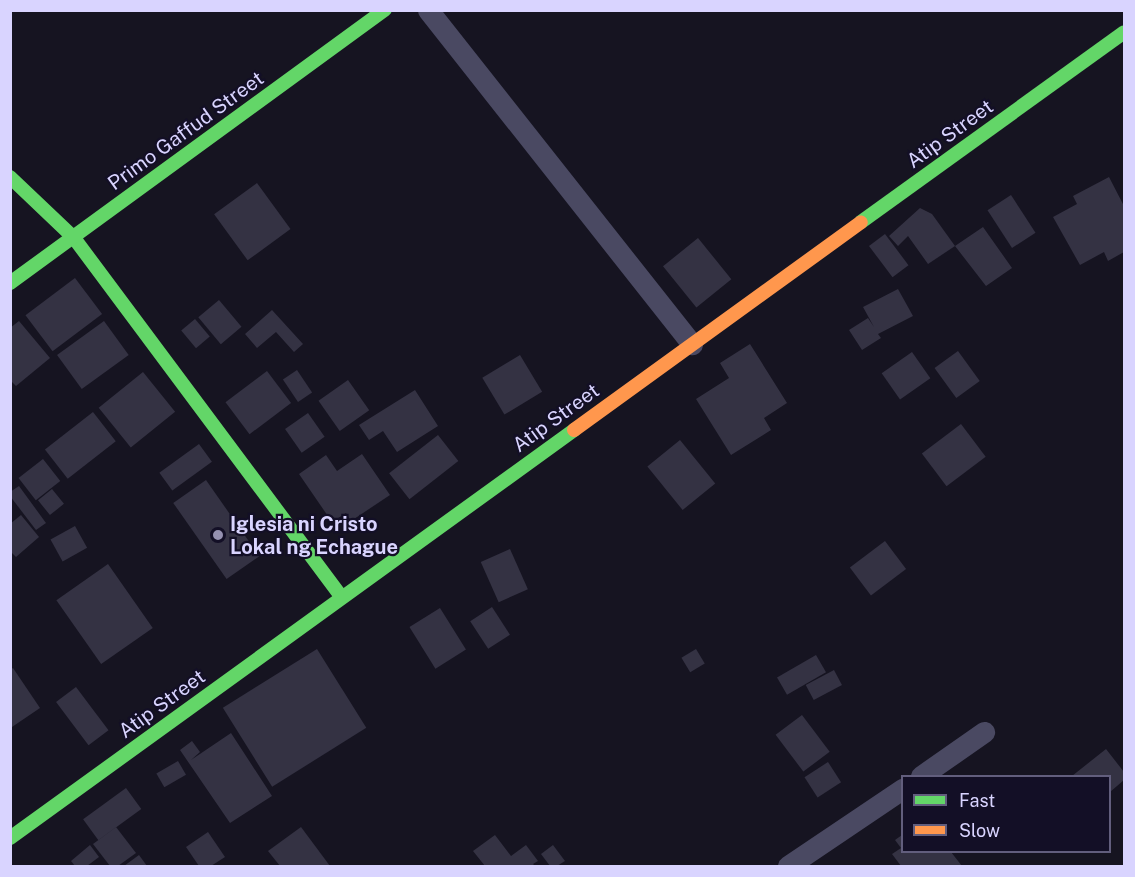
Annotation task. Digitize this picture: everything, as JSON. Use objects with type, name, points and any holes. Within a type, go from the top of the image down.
[{"type":"main road","name":"Primo Gaffud Street","points":[[10,283],[385,10]]},
{"type":"main road","name":"Atip Street","points":[[10,838],[1125,32]]},
{"type":"main road","points":[[10,177],[74,238],[342,597]]},
{"type":"street","points":[[428,10],[692,344]]},
{"type":"street","points":[[924,775],[984,732]]},
{"type":"street","points":[[788,867],[901,790]]},
{"type":"building","points":[[1109,177],[1124,206],[1124,252],[1108,261],[1104,252],[1080,265],[1053,217],[1077,204],[1073,196]]},
{"type":"building","points":[[257,183],[291,229],[248,260],[214,214]]},
{"type":"building","points":[[1011,195],[1036,233],[1012,248],[988,210]]},
{"type":"building","points":[[920,208],[932,214],[955,246],[928,264],[908,236],[898,246],[889,236]]},
{"type":"building","points":[[983,227],[1012,268],[986,286],[955,246]]},
{"type":"building","points":[[885,234],[908,265],[892,277],[869,246]]},
{"type":"building","points":[[698,238],[731,279],[696,308],[663,266]]},
{"type":"building","points":[[75,278],[102,314],[53,351],[25,315]]},
{"type":"building","points":[[898,289],[913,316],[878,334],[881,338],[862,350],[849,330],[868,318],[874,327],[863,307]]},
{"type":"building","points":[[219,300],[241,327],[221,344],[198,317]]},
{"type":"building","points":[[272,310],[303,344],[294,352],[276,332],[257,348],[245,334]]},
{"type":"building","points":[[195,319],[210,337],[196,348],[181,331]]},
{"type":"building","points":[[19,321],[50,358],[16,386],[10,380],[10,328]]},
{"type":"building","points":[[104,321],[129,355],[82,389],[57,355]]},
{"type":"building","points":[[750,344],[787,403],[764,418],[771,430],[731,455],[696,399],[729,378],[720,363]]},
{"type":"building","points":[[958,351],[980,381],[956,398],[935,368]]},
{"type":"building","points":[[912,352],[930,378],[900,399],[882,373]]},
{"type":"building","points":[[520,355],[542,392],[504,415],[482,378]]},
{"type":"building","points":[[297,370],[312,392],[298,402],[283,380]]},
{"type":"building","points":[[267,371],[291,403],[250,434],[225,402]]},
{"type":"building","points":[[143,372],[175,412],[131,448],[99,408]]},
{"type":"building","points":[[348,380],[369,410],[340,431],[319,401]]},
{"type":"building","points":[[415,390],[438,426],[397,452],[383,431],[369,440],[359,425]]},
{"type":"building","points":[[93,412],[116,441],[68,479],[45,450]]},
{"type":"building","points":[[308,413],[325,437],[302,453],[285,429]]},
{"type":"building","points":[[961,424],[986,457],[947,486],[922,453]]},
{"type":"building","points":[[438,435],[458,461],[409,499],[389,473]]},
{"type":"building","points":[[680,440],[715,484],[683,510],[647,466]]},
{"type":"building","points":[[199,444],[212,462],[172,491],[159,473]]},
{"type":"building","points":[[362,454],[390,495],[351,521],[346,513],[332,522],[299,474],[326,455],[337,471]]},
{"type":"building","points":[[43,459],[60,481],[36,500],[19,478]]},
{"type":"building","points":[[206,480],[259,556],[227,579],[173,503]]},
{"type":"building","points":[[19,486],[46,523],[36,530],[10,496],[10,492]]},
{"type":"building","points":[[52,489],[64,504],[50,515],[38,500]]},
{"type":"building","points":[[21,515],[39,537],[16,557],[10,551],[10,524]]},
{"type":"building","points":[[75,526],[87,548],[63,561],[51,540]]},
{"type":"building","points":[[885,541],[906,569],[871,595],[850,567]]},
{"type":"building","points":[[510,549],[528,589],[499,602],[481,562]]},
{"type":"building","points":[[108,564],[153,628],[101,664],[56,600]]},
{"type":"building","points":[[492,607],[510,635],[488,649],[470,621]]},
{"type":"building","points":[[440,608],[466,650],[435,669],[409,627]]},
{"type":"building","points":[[317,649],[366,728],[272,787],[223,708]]},
{"type":"building","points":[[696,649],[705,664],[690,672],[681,658]]},
{"type":"building","points":[[816,655],[826,672],[787,695],[777,678]]},
{"type":"building","points":[[13,668],[40,708],[12,727],[10,670]]},
{"type":"building","points":[[834,670],[842,685],[814,700],[806,685]]},
{"type":"building","points":[[76,687],[108,730],[89,745],[56,702]]},
{"type":"building","points":[[802,715],[830,752],[803,772],[776,735]]},
{"type":"building","points":[[231,733],[272,796],[230,823],[180,750],[192,741],[200,752],[191,760]]},
{"type":"building","points":[[1106,749],[1124,772],[1124,780],[1111,791],[1111,775],[1073,775]]},
{"type":"building","points":[[178,761],[186,775],[164,787],[156,774]]},
{"type":"building","points":[[828,762],[841,782],[818,797],[805,777]]},
{"type":"building","points":[[126,788],[141,809],[98,840],[83,819]]},
{"type":"building","points":[[116,827],[136,853],[118,866],[110,866],[93,844]]},
{"type":"building","points":[[301,827],[330,866],[280,866],[268,851]]},
{"type":"building","points":[[208,832],[225,857],[211,866],[199,866],[186,847]]},
{"type":"building","points":[[495,835],[511,856],[526,845],[538,861],[533,864],[535,866],[485,866],[473,851]]},
{"type":"building","points":[[901,836],[901,848],[895,840]]},
{"type":"building","points":[[90,845],[99,857],[87,866],[75,866],[71,861]]},
{"type":"building","points":[[553,845],[565,861],[557,866],[550,866],[541,854]]},
{"type":"building","points":[[901,848],[901,853],[952,853],[962,866],[901,866],[892,854]]},
{"type":"building","points":[[139,855],[147,866],[124,866]]},
{"type":"traffic: fast","points":[[10,283],[385,10]]},
{"type":"traffic: fast","points":[[861,222],[1124,32]]},
{"type":"traffic: fast","points":[[10,177],[74,238],[342,597]]},
{"type":"traffic: fast","points":[[10,838],[574,430]]},
{"type":"traffic: slow","points":[[574,430],[861,222]]},
{"type":"place","name":"Iglesia ni Cristo Lokal ng Echague","points":[[218,535]]}]
